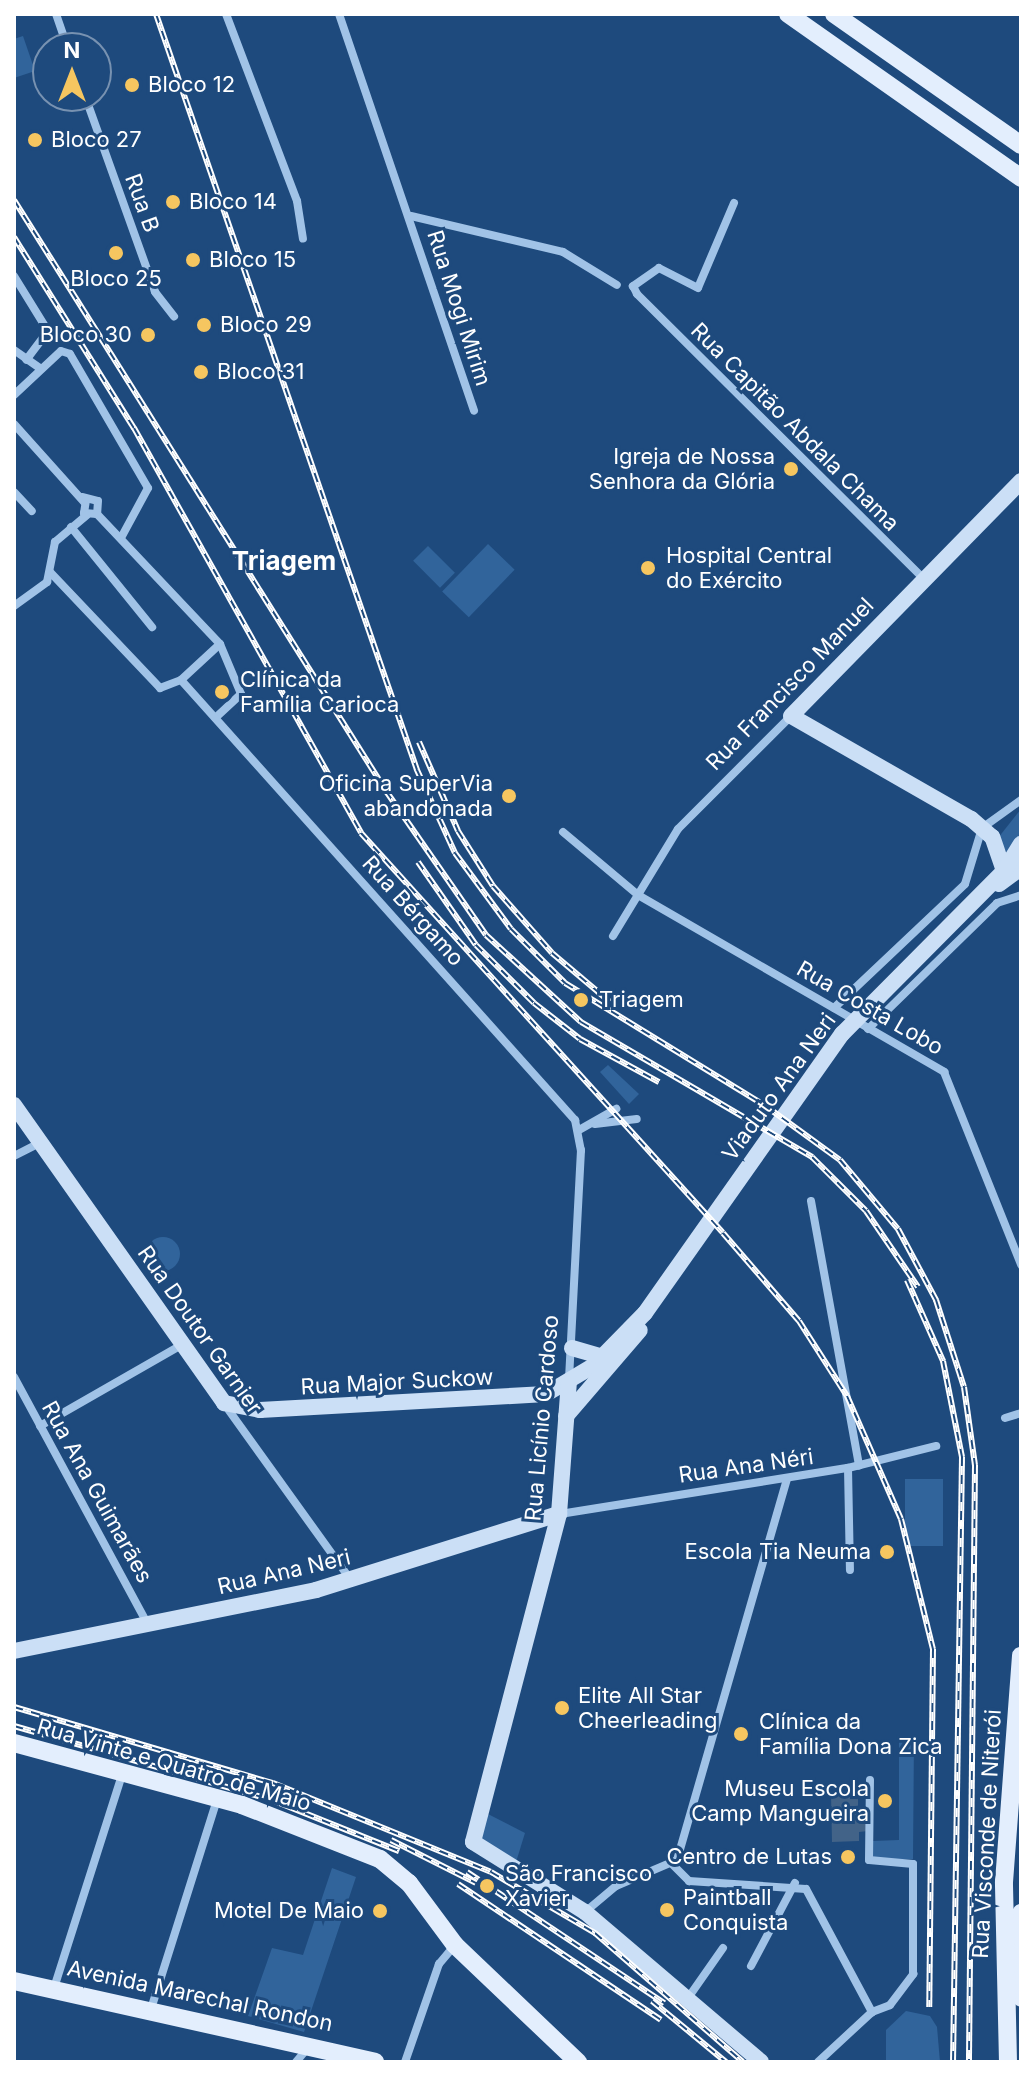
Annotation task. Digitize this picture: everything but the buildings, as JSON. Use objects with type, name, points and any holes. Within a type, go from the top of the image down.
[{"type":"main road","points":[[788,14],[1021,178]]},
{"type":"main road","points":[[834,14],[1021,145]]},
{"type":"main road","name":"Rua Francisco Manuel","points":[[791,716],[1021,481]]},
{"type":"main road","points":[[791,716],[982,828],[1016,875]]},
{"type":"main road","name":"Viaduto Ana Neri","points":[[566,1416],[614,1368],[649,1308],[802,1086],[865,1009],[983,891],[1016,875],[1021,844]]},
{"type":"main road","name":"Rua Doutor Garnier","points":[[14,1105],[224,1403]]},
{"type":"main road","name":"Viaduto Ana Neri","points":[[569,1381],[604,1357],[649,1308]]},
{"type":"main road","points":[[572,1348],[604,1357]]},
{"type":"main road","name":"Rua Licínio Cardoso","points":[[569,1381],[559,1514],[473,1842],[585,1912]]},
{"type":"main road","name":"Rua Major Suckow","points":[[224,1403],[276,1410],[546,1394],[569,1381]]},
{"type":"main road","points":[[546,1394],[566,1416]]},
{"type":"main road","name":"Rua Ana Neri","points":[[14,1651],[351,1580],[559,1514]]},
{"type":"main road","name":"Rua Visconde de Niterói","points":[[1013,1999],[1004,1882],[1021,1660]]},
{"type":"main road","name":"Rua Vinte e Quatro de Maio","points":[[14,1743],[218,1798],[352,1845],[404,1877],[455,1945]]},
{"type":"main road","points":[[585,1912],[761,2062]]},
{"type":"main road","name":"Rua Visconde de Niterói","points":[[1008,2062],[1019,1967],[1021,1913]]},
{"type":"main road","points":[[455,1945],[578,2062]]},
{"type":"main road","name":"Avenida Marechal Rondon","points":[[14,1981],[151,2009],[375,2062]]},
{"type":"main road","points":[[1013,1999],[1021,2059]]},
{"type":"street","points":[[226,14],[297,201],[303,239]]},
{"type":"street","points":[[339,14],[411,216],[563,252],[617,285]]},
{"type":"street","name":"Rua B","points":[[91,112],[155,292],[174,316]]},
{"type":"street","name":"Rua Capitão Abdala Chama","points":[[734,203],[698,288],[659,268],[633,286],[642,302],[923,578]]},
{"type":"street","name":"Rua Mogi Mirim","points":[[411,216],[474,411]]},
{"type":"street","points":[[14,276],[48,331],[26,360]]},
{"type":"street","points":[[14,350],[40,368]]},
{"type":"street","points":[[14,395],[61,351],[70,354],[146,484],[148,497],[121,538]]},
{"type":"street","points":[[14,424],[84,499],[92,515],[121,538],[220,644],[241,694],[215,718]]},
{"type":"street","points":[[14,492],[32,511]]},
{"type":"street","points":[[14,606],[42,587],[50,572],[52,547],[71,527],[92,515],[98,501],[84,499]]},
{"type":"street","points":[[71,527],[152,627]]},
{"type":"street","points":[[50,572],[160,688],[181,680],[220,644]]},
{"type":"street","name":"Rua Bérgamo","points":[[181,680],[579,1130]]},
{"type":"street","name":"Rua Francisco Manuel","points":[[613,936],[678,829],[791,716]]},
{"type":"street","points":[[834,1008],[965,884],[982,828],[1021,800]]},
{"type":"street","name":"Rua Costa Lobo","points":[[563,832],[638,895],[935,1065],[951,1082],[1021,1265]]},
{"type":"street","points":[[868,1029],[997,903],[1021,895]]},
{"type":"street","points":[[595,1124],[616,1109]]},
{"type":"street","points":[[579,1130],[595,1124],[637,1119]]},
{"type":"street","name":"Rua Licínio Cardoso","points":[[569,1381],[579,1130]]},
{"type":"street","points":[[14,1156],[41,1141]]},
{"type":"street","points":[[811,1201],[859,1466]]},
{"type":"street","points":[[40,1426],[183,1344]]},
{"type":"street","name":"Rua Ana Guimarães","points":[[14,1377],[148,1625]]},
{"type":"street","name":"Rua Doutor Garnier","points":[[224,1403],[351,1580]]},
{"type":"street","points":[[1005,1418],[1021,1413]]},
{"type":"street","name":"Rua Ana Néri","points":[[559,1514],[848,1468],[936,1446]]},
{"type":"street","points":[[848,1468],[850,1570]]},
{"type":"street","points":[[585,1912],[616,1886],[673,1865],[701,1792],[787,1479]]},
{"type":"street","points":[[54,1989],[123,1771]]},
{"type":"street","points":[[818,2062],[872,2012],[890,2005],[913,1974],[914,1873],[907,1860],[869,1860],[870,1780]]},
{"type":"street","points":[[151,2009],[218,1798]]},
{"type":"street","points":[[673,1865],[689,1881],[795,1883],[811,1896],[872,2012]]},
{"type":"street","points":[[751,1966],[795,1883]]},
{"type":"street","points":[[405,2062],[439,1964],[455,1945]]},
{"type":"street","points":[[688,1998],[723,1948]]},
{"type":"street","points":[[296,2062],[310,2045]]},
{"type":"shaded area","points":[[23,36],[32,72],[14,78],[14,39]]},
{"type":"shaded area","points":[[488,544],[515,570],[469,617],[442,591]]},
{"type":"shaded area","points":[[428,546],[455,573],[440,588],[413,561]]},
{"type":"shaded area","points":[[1021,809],[1021,876],[998,838]]},
{"type":"shaded area","points":[[608,1065],[639,1094],[629,1104],[600,1072]]},
{"type":"shaded area","points":[[163,1237],[175,1242],[180,1254],[175,1266],[163,1271],[151,1266],[146,1254],[151,1242]]},
{"type":"shaded area","points":[[905,1479],[943,1479],[943,1546],[905,1546]]},
{"type":"shaded area","points":[[899,1736],[914,1736],[913,1859],[873,1859],[873,1841],[899,1840]]},
{"type":"shaded area","points":[[831,1794],[858,1794],[858,1808],[867,1808],[868,1831],[859,1832],[859,1841],[832,1842]]},
{"type":"shaded area","points":[[486,1813],[525,1833],[516,1862],[480,1842]]},
{"type":"shaded area","points":[[332,1868],[356,1877],[304,2032],[248,2016],[272,1948],[303,1955]]},
{"type":"shaded area","points":[[906,2011],[930,2016],[937,2027],[940,2062],[886,2062],[886,2030]]},
{"type":"railway","points":[[156,14],[417,770],[455,853],[511,929],[565,983],[767,1107],[840,1160],[898,1229],[936,1300],[964,1387],[975,1465],[969,2062]]},
{"type":"railway","points":[[14,200],[386,791],[486,935],[581,1022],[812,1157],[866,1211],[918,1287]]},
{"type":"railway","points":[[14,237],[134,428],[361,833],[799,1321],[847,1396],[901,1519],[933,1649],[929,2007]]},
{"type":"railway","points":[[419,742],[458,831],[493,886],[552,953],[610,1002]]},
{"type":"railway","points":[[418,862],[476,945],[534,1003],[580,1039],[659,1082]]},
{"type":"railway","points":[[907,1280],[943,1361],[962,1457],[953,2062]]},
{"type":"railway","points":[[14,1707],[273,1783],[491,1872],[595,1933],[743,2062]]},
{"type":"railway","points":[[14,1726],[272,1800],[399,1851]]},
{"type":"railway","points":[[391,1840],[476,1883]]},
{"type":"railway","points":[[467,1872],[664,2003]]},
{"type":"railway","points":[[458,1884],[661,2020]]},
{"type":"railway","points":[[652,2001],[726,2062]]},
{"type":"place","name":"Bloco 12","points":[[132,85]]},
{"type":"place","name":"Bloco 27","points":[[35,140]]},
{"type":"place","name":"Bloco 14","points":[[173,202]]},
{"type":"place","name":"Bloco 25","points":[[116,253]]},
{"type":"place","name":"Bloco 15","points":[[193,260]]},
{"type":"place","name":"Bloco 29","points":[[204,325]]},
{"type":"place","name":"Bloco 30","points":[[148,335]]},
{"type":"place","name":"Bloco 31","points":[[201,372]]},
{"type":"place","name":"Igreja de Nossa Senhora da Glória","points":[[791,469]]},
{"type":"place","name":"Hospital Central do Exército","points":[[648,568]]},
{"type":"place","name":"Clínica da Família Carioca","points":[[222,692]]},
{"type":"place","name":"Oficina SuperVia abandonada","points":[[509,796]]},
{"type":"place","name":"Triagem","points":[[581,1000]]},
{"type":"place","name":"Escola Tia Neuma","points":[[887,1552]]},
{"type":"place","name":"Elite All Star Cheerleading","points":[[562,1708]]},
{"type":"place","name":"Clínica da Família Dona Zica","points":[[741,1734]]},
{"type":"place","name":"Museu Escola Camp Mangueira","points":[[885,1801]]},
{"type":"place","name":"Centro de Lutas","points":[[848,1857]]},
{"type":"place","name":"São Francisco Xavier","points":[[487,1886]]},
{"type":"place","name":"Paintball Conquista","points":[[667,1910]]},
{"type":"place","name":"Motel De Maio","points":[[380,1911]]},
{"type":"district","name":"Triagem","points":[[284,561]]}]
